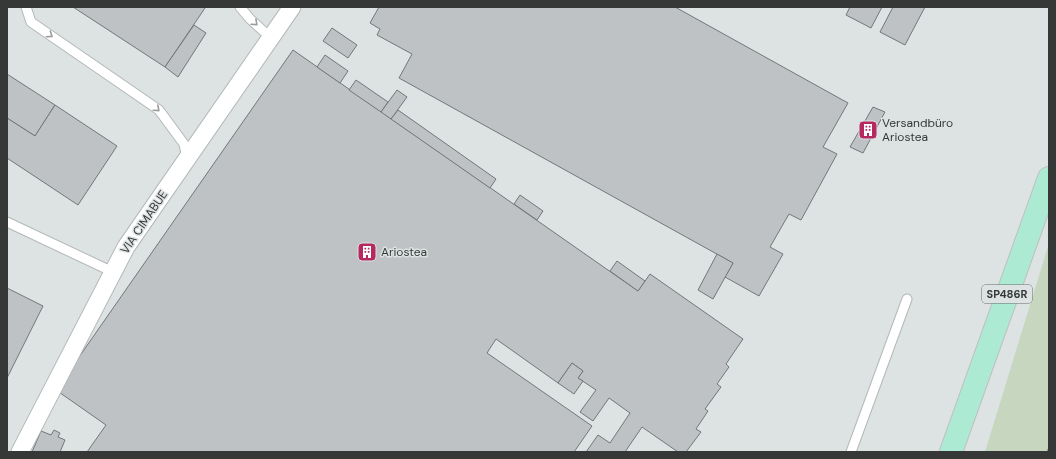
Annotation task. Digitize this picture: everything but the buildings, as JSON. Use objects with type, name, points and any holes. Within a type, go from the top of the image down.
[{"type":"main road","name":"SP486R","points":[[951,452],[1049,178]]},
{"type":"main road","points":[[944,452],[965,411]]},
{"type":"main road","points":[[958,452],[965,411]]},
{"type":"street","name":"VIA CIMABUE","points":[[20,452],[126,246],[292,7]]},
{"type":"lane","points":[[26,7],[31,22],[159,110],[184,144],[187,158]]},
{"type":"lane","points":[[240,7],[271,38]]},
{"type":"lane","points":[[7,222],[113,272]]},
{"type":"lane","points":[[851,452],[908,299]]},
{"type":"path","points":[[1048,452],[1049,448]]},
{"type":"green space","points":[[1049,243],[1049,452],[985,452]]},
{"type":"place","name":"Versandbüro Ariostea","points":[[868,130]]},
{"type":"place","name":"Ariostea","points":[[367,252]]}]
